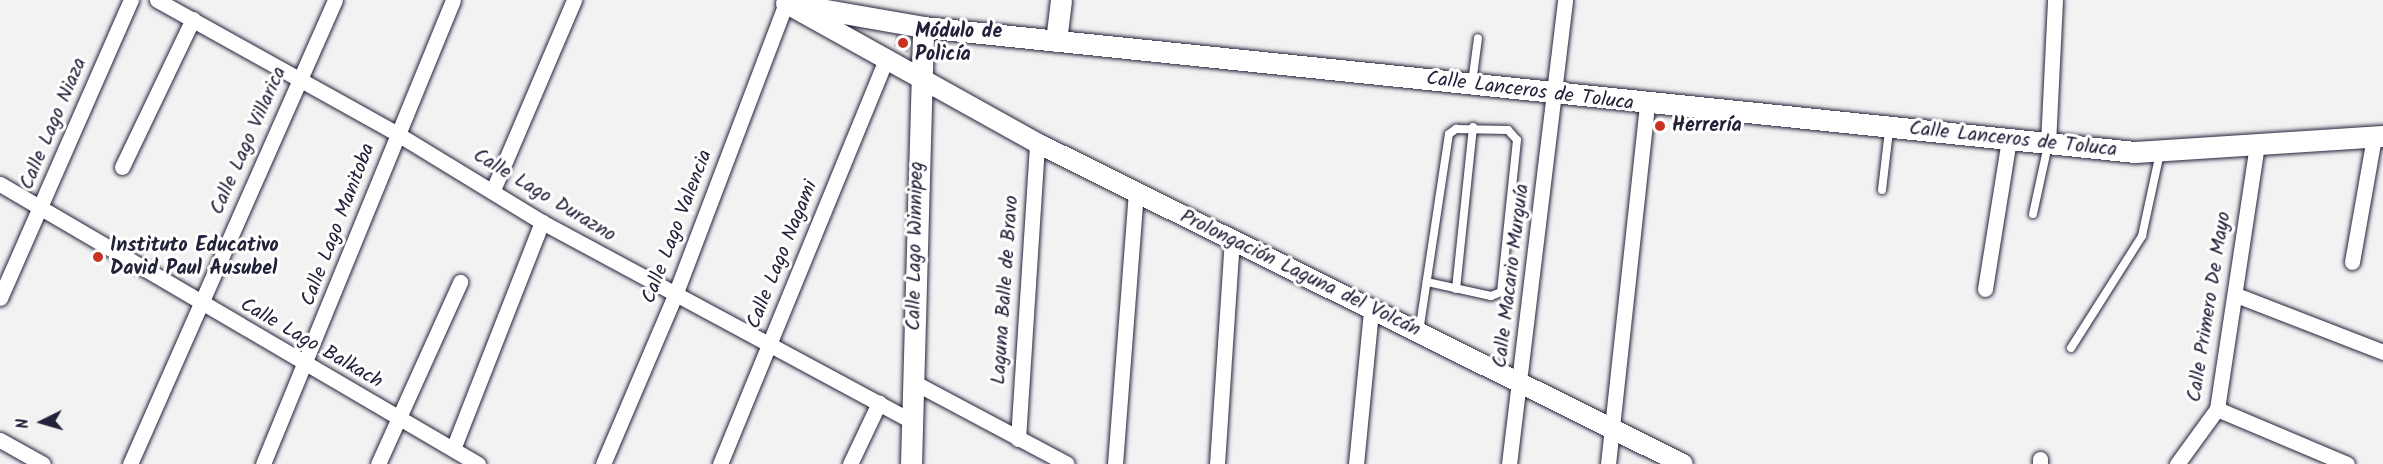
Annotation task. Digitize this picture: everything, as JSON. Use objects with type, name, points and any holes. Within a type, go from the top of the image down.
[{"type":"main road","points":[[1056,41],[1061,0]]},
{"type":"main road","name":"Calle Lanceros de Toluca","points":[[782,2],[923,27],[1557,93],[1647,106],[2048,144],[2160,153],[2378,137]]},
{"type":"main road","name":"Calle Lago Winnipeg","points":[[911,464],[919,82],[923,27]]},
{"type":"street","name":"Calle Lago Niaza","points":[[0,298],[131,0]]},
{"type":"street","name":"Calle Lago Durazno","points":[[157,0],[300,78],[492,190],[542,222],[675,295],[770,343],[912,422]]},
{"type":"street","name":"Calle Lago Villarica","points":[[130,464],[334,0]]},
{"type":"street","name":"Calle Lago Manitoba","points":[[263,464],[307,368],[396,134],[453,0]]},
{"type":"street","points":[[492,190],[574,0]]},
{"type":"street","name":"Calle Macario Murguía","points":[[1509,464],[1557,93],[1565,0]]},
{"type":"street","points":[[2048,144],[2055,0]]},
{"type":"street","name":"Prolongación Laguna del Volcán","points":[[782,2],[919,82],[1036,143],[1683,464]]},
{"type":"street","name":"Calle Lago Valencia","points":[[603,464],[675,295],[782,2]]},
{"type":"street","points":[[122,167],[193,19]]},
{"type":"street","name":"Calle Lago Nagami","points":[[720,464],[885,62]]},
{"type":"street","points":[[1608,464],[1647,106]]},
{"type":"street","points":[[2352,262],[2378,137]]},
{"type":"street","points":[[1985,289],[2009,139]]},
{"type":"street","name":"Laguna Balle de Bravo","points":[[1018,439],[1036,143]]},
{"type":"street","name":"Calle Primero De Mayo","points":[[2177,464],[2217,409],[2257,145]]},
{"type":"street","name":"Calle Lago Balkach","points":[[0,184],[307,368],[478,464]]},
{"type":"street","points":[[1115,464],[1136,192]]},
{"type":"street","points":[[453,448],[542,222]]},
{"type":"street","points":[[1217,464],[1232,240]]},
{"type":"street","points":[[378,464],[460,282]]},
{"type":"street","points":[[2236,295],[2383,352]]},
{"type":"street","points":[[1356,464],[1371,310]]},
{"type":"street","points":[[914,382],[1067,464]]},
{"type":"street","points":[[850,464],[879,403]]},
{"type":"street","points":[[2217,409],[2347,464]]},
{"type":"street","points":[[0,440],[43,464]]},
{"type":"lane","points":[[1471,84],[1478,38]]},
{"type":"lane","points":[[1419,333],[1449,134],[1473,127],[1508,130],[1516,140],[1501,291],[1491,296],[1427,282]]},
{"type":"lane","points":[[1456,289],[1473,127]]},
{"type":"lane","points":[[1882,190],[1889,128]]},
{"type":"lane","points":[[2033,214],[2048,144]]},
{"type":"lane","points":[[2071,348],[2142,236],[2160,153]]},
{"type":"building","name":"Módulo de Policía","points":[[896,33],[913,40],[908,53],[894,46]]},
{"type":"place","name":"Módulo de Policía","points":[[903,43]]},
{"type":"place","name":"Herrería","points":[[1660,126]]},
{"type":"place","name":"Instituto Educativo David Paul Ausubel","points":[[98,257]]}]
